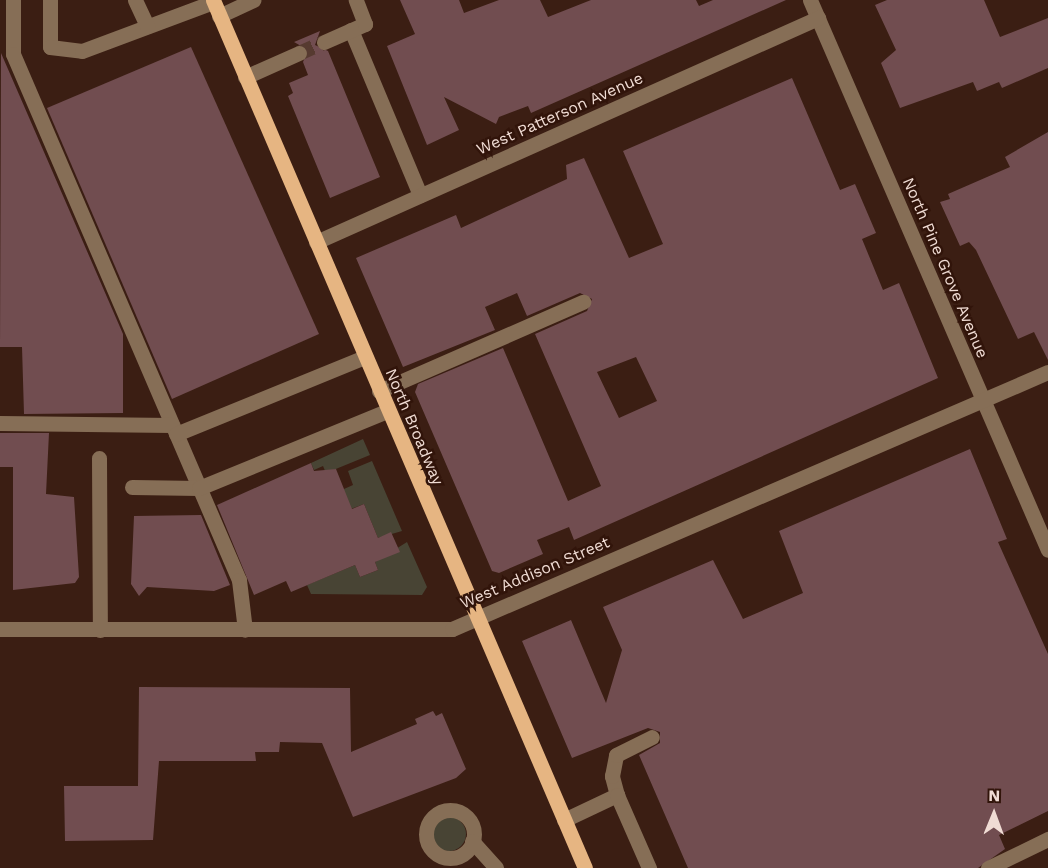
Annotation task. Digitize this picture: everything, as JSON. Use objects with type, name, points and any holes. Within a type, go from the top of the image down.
[{"type":"main road","name":"North Broadway","points":[[215,6],[585,868]]},
{"type":"street","points":[[13,0],[13,54],[239,580],[245,630]]},
{"type":"street","points":[[50,0],[50,47],[82,51],[147,27],[215,6],[253,0]]},
{"type":"street","points":[[135,0],[147,27]]},
{"type":"street","points":[[324,42],[365,24],[356,0]]},
{"type":"street","name":"North Pine Grove Avenue","points":[[810,0],[1048,550]]},
{"type":"street","name":"West Patterson Avenue","points":[[316,242],[818,18]]},
{"type":"street","points":[[351,30],[420,195]]},
{"type":"street","points":[[245,77],[299,53]]},
{"type":"street","points":[[379,391],[583,302]]},
{"type":"street","points":[[0,423],[174,429],[365,357]]},
{"type":"street","name":"West Addison Street","points":[[0,629],[452,629],[1048,372]]},
{"type":"street","points":[[132,488],[199,488],[387,411]]},
{"type":"street","points":[[99,458],[100,630]]},
{"type":"street","points":[[649,868],[617,795],[612,776],[616,756],[652,737]]},
{"type":"street","points":[[564,820],[617,795]]},
{"type":"street","points":[[988,868],[1048,839]]},
{"type":"street","points":[[472,841],[496,868]]},
{"type":"shaded area","points":[[363,439],[370,455],[326,473],[323,466],[314,470],[311,463]]},
{"type":"shaded area","points":[[372,461],[402,531],[378,538],[364,504],[343,512],[344,489],[353,485],[348,471]]},
{"type":"shaded area","points":[[407,542],[427,587],[422,595],[311,594],[307,585],[355,565],[360,577],[378,570],[375,562]]},
{"type":"shaded area","points":[[449,817],[461,822],[466,834],[461,846],[449,851],[437,846],[432,834],[437,822]]},
{"type":"building","points":[[400,0],[459,0],[464,13],[499,0],[540,0],[548,17],[591,0],[696,0],[699,6],[713,0],[786,0],[531,113],[528,106],[499,117],[496,124],[444,97],[459,130],[427,145],[387,46],[415,34]]},
{"type":"building","points":[[887,0],[984,0],[1000,37],[1048,18],[1048,68],[1002,88],[999,82],[977,91],[973,82],[900,108],[881,63],[896,50],[875,5]]},
{"type":"building","points":[[320,31],[315,45],[328,51],[380,177],[330,198],[288,96],[293,93],[289,83],[308,75],[303,62],[308,50],[294,42]]},
{"type":"building","points":[[191,47],[319,334],[172,399],[47,108]]},
{"type":"building","points":[[1,53],[123,334],[123,413],[24,414],[22,347],[0,347]]},
{"type":"building","points":[[792,78],[840,190],[855,184],[876,233],[862,239],[883,290],[899,283],[938,378],[574,540],[569,527],[537,540],[543,554],[499,573],[492,571],[415,392],[418,384],[503,348],[568,501],[601,486],[535,334],[587,311],[592,299],[580,293],[527,316],[517,293],[485,307],[495,330],[403,367],[356,258],[456,215],[461,228],[567,179],[566,165],[584,158],[629,258],[663,244],[623,151]],"holes":[[[636,357],[657,401],[619,418],[597,372]]]},
{"type":"building","points":[[1048,132],[1048,360],[1034,332],[1018,339],[976,250],[969,242],[960,246],[940,202],[950,199],[948,194],[1010,167],[1005,157]]},
{"type":"building","points":[[0,433],[49,433],[46,494],[74,497],[79,577],[75,583],[13,590],[13,467],[0,467]]},
{"type":"building","points":[[970,449],[1007,539],[998,542],[1048,654],[1048,811],[999,835],[1005,849],[978,868],[688,868],[639,755],[660,743],[660,732],[648,728],[572,758],[522,641],[571,620],[606,703],[622,650],[603,607],[713,560],[743,619],[803,593],[779,531]]},
{"type":"building","points":[[311,463],[314,471],[336,469],[352,509],[364,504],[378,538],[391,532],[400,552],[375,562],[378,570],[360,577],[355,565],[291,592],[286,581],[254,595],[217,505]]},
{"type":"building","points":[[201,515],[230,585],[214,591],[147,587],[139,596],[131,584],[134,516]]},
{"type":"building","points":[[139,687],[350,688],[351,752],[417,724],[415,719],[433,711],[436,716],[442,713],[466,769],[456,778],[353,817],[322,743],[280,742],[279,752],[255,752],[256,761],[159,761],[153,840],[65,841],[64,786],[138,786]]},
{"type":"tunnel","points":[[299,53],[324,42]]}]
